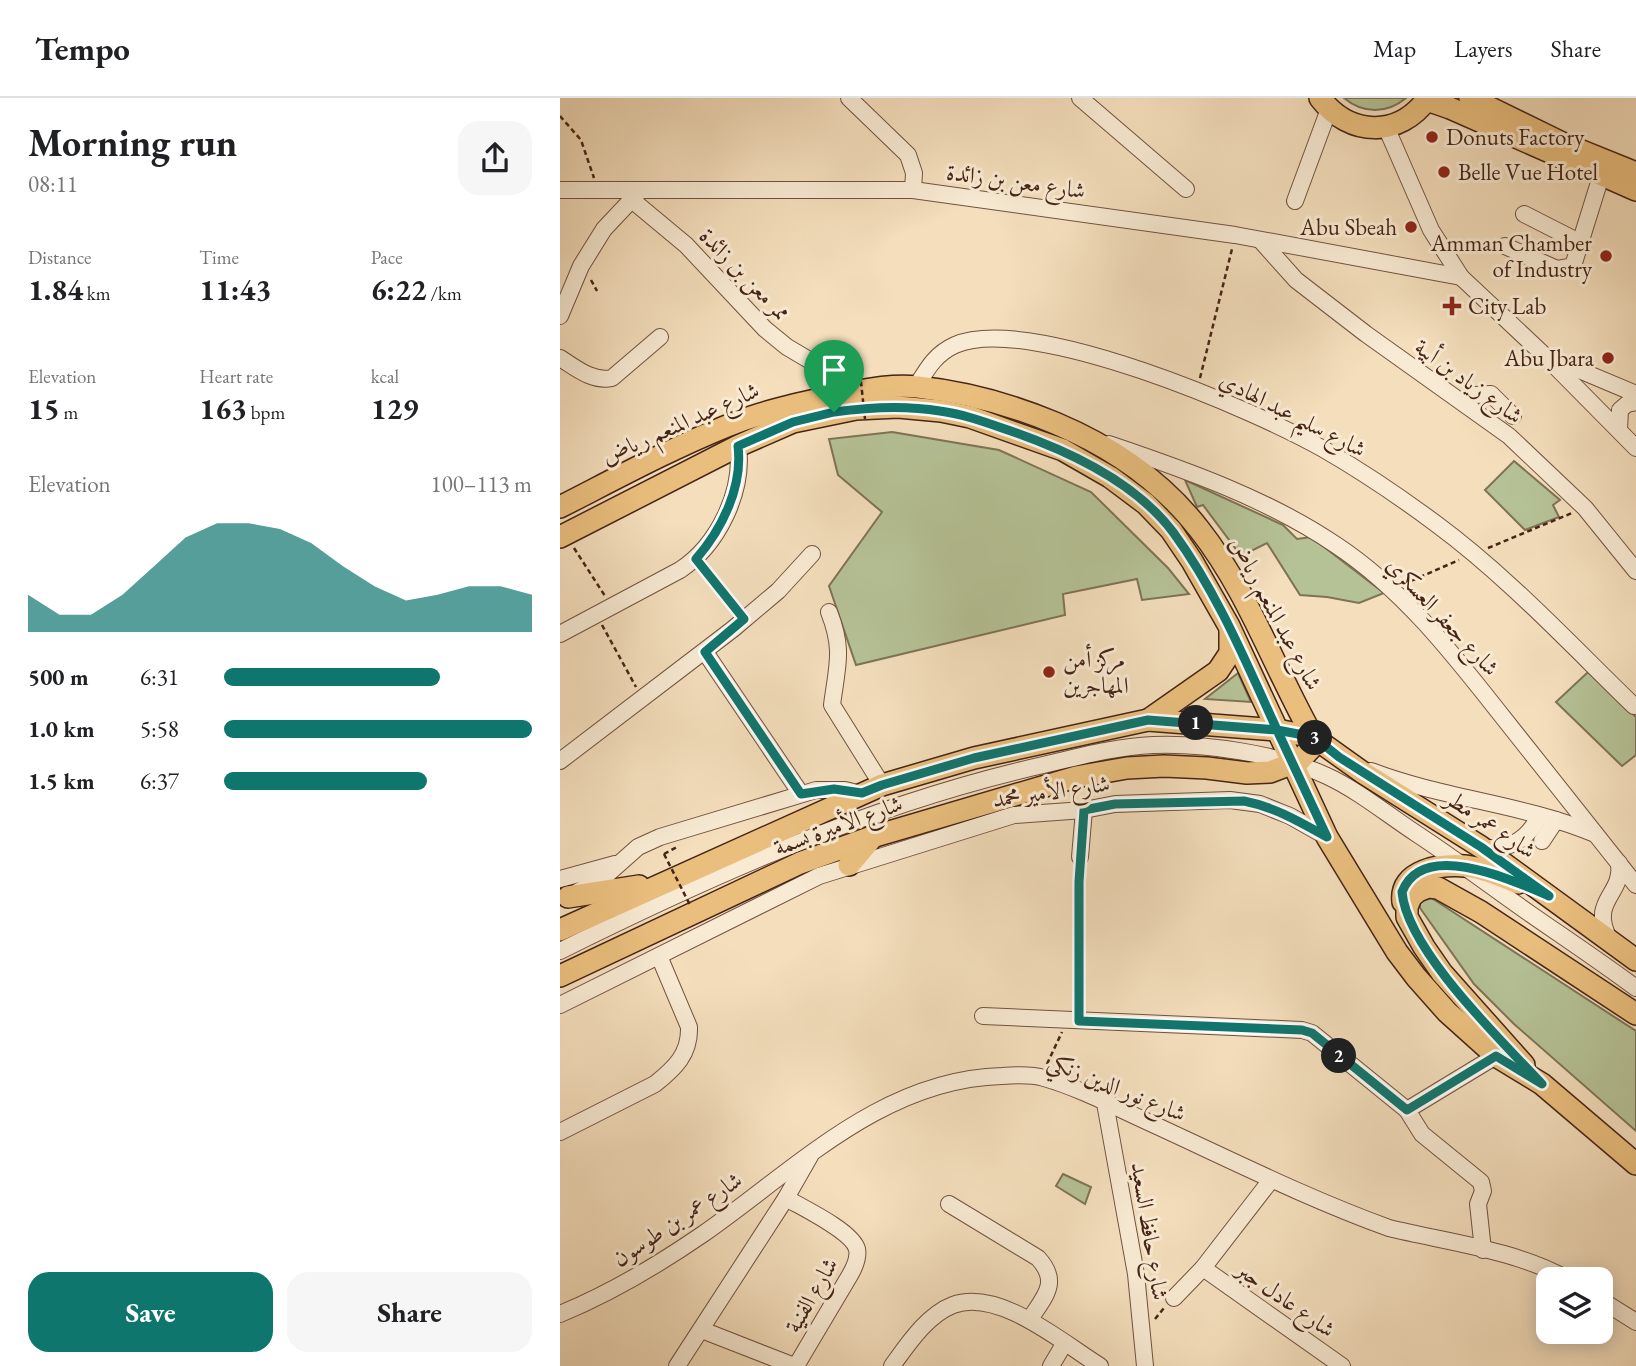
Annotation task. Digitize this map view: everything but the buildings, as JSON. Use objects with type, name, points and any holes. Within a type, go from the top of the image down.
[{"type":"main road","points":[[1470,98],[1552,138],[1636,173]]},
{"type":"main road","points":[[1325,103],[1341,118],[1355,125],[1371,128],[1402,122],[1416,113],[1427,99],[1636,190]]},
{"type":"main road","name":"شارع عبد المنعم رياض","points":[[560,507],[727,426],[800,403],[879,387],[916,387],[977,398],[1021,410],[1091,439],[1127,460],[1153,480],[1198,527],[1243,597],[1291,697],[1305,751]]},
{"type":"main road","name":"شارع عبد المنعم رياض","points":[[563,536],[738,446],[793,422],[834,412],[898,407],[951,413],[1063,450],[1110,477],[1146,504],[1171,530],[1229,626],[1277,730],[1305,751]]},
{"type":"main road","points":[[1148,720],[1218,671],[1230,653],[1229,626]]},
{"type":"main road","name":"شارع الأميرة بسمة","points":[[560,930],[862,793],[974,758],[1148,720],[1277,730],[1305,751],[1258,774],[1164,766],[1127,768],[1088,775],[872,837],[800,863],[560,976]]},
{"type":"main road","points":[[1305,751],[1327,837],[1397,952],[1416,977],[1447,1012],[1502,1051],[1636,1164]]},
{"type":"main road","name":"شارع عمر مطر","points":[[1305,751],[1351,764],[1481,847],[1636,960]]},
{"type":"main road","points":[[849,865],[872,837]]},
{"type":"main road","points":[[1502,1051],[1424,947],[1407,917],[1402,892],[1412,876],[1444,866],[1466,866],[1500,876],[1549,896]]},
{"type":"main road","points":[[563,892],[662,883]]},
{"type":"main road","points":[[1407,917],[1411,897],[1428,887],[1438,888],[1481,912],[1636,1014]]},
{"type":"street","points":[[849,98],[908,155],[914,173],[913,190]]},
{"type":"street","points":[[1080,98],[1186,189]]},
{"type":"street","points":[[1295,201],[1325,103]]},
{"type":"street","points":[[1386,127],[1431,230],[1461,277],[1544,355],[1636,448]]},
{"type":"street","points":[[1505,246],[1557,269],[1573,266],[1601,176]]},
{"type":"street","name":"شارع معن بن زائدة","points":[[560,190],[635,196],[913,190],[1235,235],[1461,277]]},
{"type":"street","points":[[560,316],[581,266],[604,229],[635,196]]},
{"type":"street","name":"ممر معن بن زائدة","points":[[635,196],[686,245],[765,329],[787,347],[831,373]]},
{"type":"street","points":[[1524,214],[1579,242]]},
{"type":"street","name":"شارع زياد بن أبية","points":[[1262,242],[1296,280],[1508,436],[1585,508],[1636,571]]},
{"type":"street","points":[[560,358],[594,379],[604,380],[612,378],[660,337]]},
{"type":"street","name":"شارع سليم عبد الهادي","points":[[916,387],[931,362],[941,352],[956,344],[991,337],[1028,341],[1132,366],[1196,391],[1324,450],[1398,497],[1475,553],[1634,706]]},
{"type":"street","points":[[1544,355],[1636,394]]},
{"type":"street","points":[[1465,404],[1475,395],[1491,394],[1513,416]]},
{"type":"street","points":[[1619,430],[1620,410],[1627,404],[1636,402]]},
{"type":"street","name":"شارع جعفر العسكري","points":[[1091,439],[1151,458],[1289,516],[1338,546],[1391,589],[1415,612],[1471,677],[1636,885]]},
{"type":"street","points":[[560,634],[696,559],[719,527],[732,496],[738,475],[738,446]]},
{"type":"street","points":[[560,761],[705,652],[778,591],[812,554]]},
{"type":"street","points":[[829,612],[838,635],[839,651],[832,705],[882,785]]},
{"type":"street","points":[[705,652],[801,794]]},
{"type":"street","points":[[560,951],[714,878],[800,841],[896,807],[992,777],[1103,751],[1152,745],[1205,746],[1249,753],[1305,751],[1327,776],[1466,866],[1636,988]]},
{"type":"street","points":[[1351,764],[1426,790],[1556,820],[1597,835]]},
{"type":"street","points":[[563,892],[602,879],[638,848],[660,837],[801,794],[834,789],[862,793]]},
{"type":"street","name":"شارع الأمير محمد","points":[[560,1006],[790,888],[849,865],[1014,815],[1084,810],[1115,804],[1244,801],[1260,804],[1290,816],[1327,837]]},
{"type":"street","points":[[1080,857],[1084,810]]},
{"type":"street","points":[[1481,847],[1498,849],[1515,844],[1529,833],[1539,816]]},
{"type":"street","points":[[1542,841],[1556,820]]},
{"type":"street","points":[[1610,941],[1603,925],[1603,907],[1618,880],[1619,863]]},
{"type":"street","points":[[560,1132],[655,1084],[673,1069],[684,1055],[689,1027],[659,956]]},
{"type":"street","points":[[983,1016],[1302,1030],[1312,1033],[1407,1110],[1422,1133],[1481,1182],[1483,1191],[1478,1204],[1483,1251]]},
{"type":"street","points":[[1407,1110],[1502,1051]]},
{"type":"street","name":"شارع نور الدين زنكي","points":[[677,1366],[786,1198],[813,1151],[891,1103],[927,1088],[985,1076],[1042,1077],[1242,1164],[1271,1180],[1389,1228],[1540,1267]]},
{"type":"street","name":"شارع حافظ السعيد","points":[[1105,1103],[1136,1274],[1145,1366]]},
{"type":"street","name":"شارع عمر بن طوسون","points":[[560,1314],[635,1278],[704,1233],[813,1151]]},
{"type":"street","points":[[1170,1302],[1203,1268],[1271,1180]]},
{"type":"street","name":"شارع الفنية","points":[[786,1198],[840,1231],[858,1251],[850,1276],[795,1366]]},
{"type":"street","points":[[949,1204],[1044,1264],[1050,1282],[1047,1292],[1030,1319]]},
{"type":"street","name":"شارع عادل جبر","points":[[1203,1268],[1342,1366]]},
{"type":"street","points":[[892,1366],[916,1334],[934,1318],[954,1305],[973,1302],[992,1304],[1030,1319],[1100,1366]]},
{"type":"street","points":[[1613,1308],[1636,1322]]},
{"type":"street","points":[[702,1330],[795,1366]]},
{"type":"street","points":[[1051,1366],[1064,1344]]},
{"type":"path","points":[[560,116],[581,140],[598,191]]},
{"type":"path","points":[[1196,391],[1235,235]]},
{"type":"path","points":[[860,373],[865,419]]},
{"type":"path","points":[[1391,589],[1585,508]]},
{"type":"path","points":[[563,536],[612,607]]},
{"type":"path","points":[[696,559],[744,619]]},
{"type":"path","points":[[596,615],[643,699]]},
{"type":"path","points":[[683,845],[664,854],[690,905]]},
{"type":"path","points":[[1042,1077],[1073,1020],[1080,857]]},
{"type":"path","points":[[1153,1320],[1170,1302]]},
{"type":"green space","points":[[1344,98],[1406,98],[1391,107],[1375,110],[1359,107]]},
{"type":"green space","points":[[892,432],[999,450],[1091,492],[1168,568],[1189,594],[1142,600],[1137,579],[1063,594],[1065,615],[856,665],[829,586],[882,512],[838,475],[829,439]]},
{"type":"green space","points":[[1514,461],[1560,500],[1553,505],[1559,517],[1525,530],[1485,490]]},
{"type":"green space","points":[[1185,480],[1283,525],[1297,539],[1311,537],[1384,593],[1359,603],[1300,595],[1267,543],[1241,556],[1203,505],[1197,507]]},
{"type":"green space","points":[[1588,672],[1636,717],[1636,755],[1622,766],[1556,702]]},
{"type":"green space","points":[[1238,673],[1251,702],[1205,699]]},
{"type":"green space","points":[[1430,897],[1636,1031],[1636,1131],[1514,1024],[1474,984],[1420,908],[1420,901]]},
{"type":"green space","points":[[1063,1174],[1091,1187],[1085,1204],[1056,1186]]},
{"type":"place","name":"Donuts Factory","points":[[1432,137]]},
{"type":"place","name":"Belle Vue Hotel","points":[[1444,172]]},
{"type":"place","name":"Abu Sbeah","points":[[1411,227]]},
{"type":"place","name":"Amman Chamber of Industry","points":[[1606,256]]},
{"type":"place","name":"City Lab","points":[[1452,306]]},
{"type":"place","name":"Abu Jbara","points":[[1608,358]]},
{"type":"place","name":"مركز أمن المهاجرين","points":[[1049,672]]},
{"type":"route","points":[[834,412],[793,422],[738,446],[740,459],[732,496],[719,527],[696,559],[744,619],[705,652],[801,794],[834,789],[862,793],[974,758],[1148,720],[1277,730],[1327,837],[1290,816],[1260,804],[1244,801],[1115,804],[1084,810],[1079,882],[1079,1021],[1302,1030],[1312,1033],[1407,1110],[1496,1056],[1542,1084],[1443,973],[1424,947],[1407,917],[1402,892],[1412,876],[1444,866],[1466,866],[1500,876],[1549,896],[1481,847],[1339,757],[1314,737],[1277,730],[1229,626],[1192,561],[1171,530],[1146,504],[1110,477],[1063,450],[970,417],[898,407],[834,412]]}]
